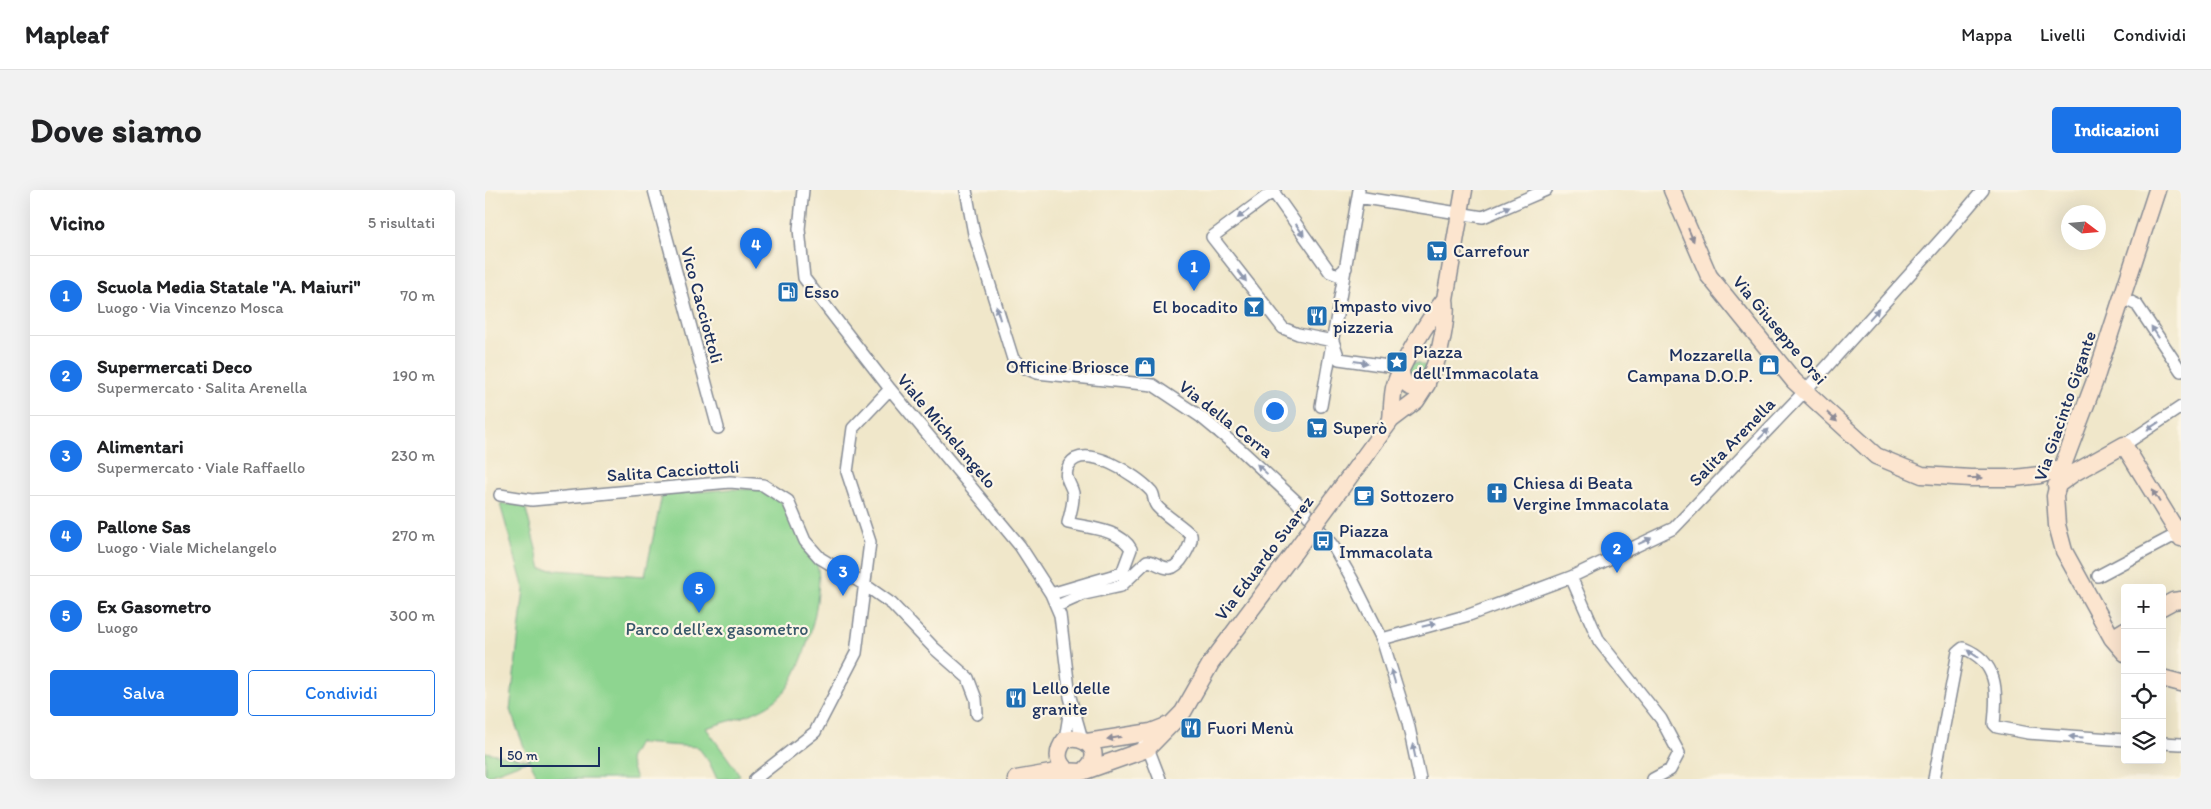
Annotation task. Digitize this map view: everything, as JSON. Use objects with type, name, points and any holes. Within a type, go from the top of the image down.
[{"type":"main road","points":[[1391,420],[1416,401],[1429,380],[1442,341],[1446,310],[1445,299],[1464,190]]},
{"type":"main road","name":"Via Giuseppe Orsi","points":[[1672,190],[1709,276],[1804,392],[1876,456],[1922,475],[2015,478],[2040,475],[2062,468]]},
{"type":"main road","name":"Via Giacinto Gigante","points":[[2118,634],[2064,551],[2057,524],[2056,492],[2062,468],[2095,383],[2157,190]]},
{"type":"main road","points":[[1391,420],[1394,388],[1436,309],[1445,299]]},
{"type":"main road","points":[[1412,359],[1421,360],[1428,366],[1429,380],[1421,387],[1411,388],[1403,381],[1403,368],[1412,359]]},
{"type":"main road","name":"Via Eduardo Suarez","points":[[1147,749],[1187,706],[1211,663],[1391,420]]},
{"type":"main road","points":[[2056,492],[2093,462],[2124,445],[2180,534]]},
{"type":"main road","points":[[2069,449],[2084,459],[2093,462]]},
{"type":"main road","name":"Via Giuseppe Orsi","points":[[2015,478],[2031,481],[2056,492]]},
{"type":"main road","points":[[2166,605],[2181,600]]},
{"type":"main road","points":[[2166,679],[2181,683]]},
{"type":"main road","points":[[1147,749],[1076,773],[1063,764],[1059,748],[1065,740],[1076,737],[1085,740],[1138,734],[1151,732],[1173,723]]},
{"type":"main road","points":[[1085,740],[1093,754],[1093,760],[1087,768]]},
{"type":"main road","points":[[1019,778],[1063,764]]},
{"type":"street","name":"Viale Michelangelo","points":[[803,190],[799,229],[805,278],[889,389],[1020,546],[1051,594],[1060,615],[1071,697]]},
{"type":"street","name":"Via della Cerra","points":[[966,190],[974,234],[1013,360],[1037,373],[1153,385],[1201,417],[1241,450],[1297,502],[1333,546],[1382,639],[1407,723],[1420,779]]},
{"type":"street","points":[[1321,406],[1359,194],[1459,214],[1486,216],[1546,190]]},
{"type":"street","name":"Salita Arenella","points":[[1382,639],[1469,615],[1571,577],[1674,528],[1804,392],[1983,190]]},
{"type":"street","name":"Vico Cacciottoli","points":[[656,191],[718,428]]},
{"type":"street","points":[[1333,341],[1298,334],[1283,328],[1212,237],[1274,191],[1330,272],[1338,276],[1346,268]]},
{"type":"street","points":[[2123,298],[2137,305],[2181,371]]},
{"type":"street","points":[[1333,341],[1339,359],[1403,368]]},
{"type":"street","points":[[755,779],[815,732],[856,653],[870,542],[847,472],[853,428],[889,389]]},
{"type":"street","points":[[2124,445],[2181,407]]},
{"type":"street","points":[[1051,594],[1122,573],[1131,549],[1127,543],[1112,533],[1068,523],[1073,492],[1067,481],[1066,473],[1072,461],[1079,457],[1090,457],[1118,466],[1152,491],[1155,504],[1191,535],[1190,544],[1176,565],[1171,568],[1154,561],[1147,561],[1121,586],[1084,594],[1057,606]]},
{"type":"street","name":"Salita Cacciottoli","points":[[500,496],[531,500],[731,482],[763,485],[788,501],[805,541],[820,558],[865,585],[891,604],[968,678],[976,699],[977,714]]},
{"type":"street","points":[[2098,576],[2180,534]]},
{"type":"street","points":[[1571,577],[1599,641],[1661,718],[1679,753],[1670,770],[1653,779]]},
{"type":"street","points":[[1934,779],[1958,652],[1963,648],[1981,659],[1992,674],[1997,693],[1994,724],[1997,727],[2028,734],[2121,740]]},
{"type":"street","points":[[1065,740],[1069,723],[1071,697]]},
{"type":"street","points":[[1071,697],[1085,740]]},
{"type":"street","points":[[1138,734],[1160,779]]},
{"type":"street","points":[[2166,743],[2181,744]]},
{"type":"green space","points":[[1412,362],[1420,363],[1426,367],[1418,385],[1405,370]]},
{"type":"green space","name":"Parco dell’ex gasometro","points":[[753,489],[765,491],[777,498],[785,508],[796,532],[811,552],[817,564],[819,577],[818,593],[806,648],[799,666],[785,691],[777,699],[759,710],[706,728],[740,775],[732,779],[717,779],[709,762],[698,747],[638,743],[629,759],[636,779],[539,779],[529,760],[510,710],[524,589],[500,504],[525,505],[541,569],[645,576],[662,495]]},
{"type":"green space","points":[[485,752],[529,760],[487,776],[485,779]]},
{"type":"place","name":"Carrefour","points":[[1437,251]]},
{"type":"place","name":"Pallone Sas","points":[[756,269]]},
{"type":"place","name":"Scuola Media Statale ''A. Maiuri''","points":[[1194,291]]},
{"type":"place","name":"Esso","points":[[788,292]]},
{"type":"place","name":"El bocadito","points":[[1254,307]]},
{"type":"place","name":"Impasto vivo pizzeria","points":[[1317,316]]},
{"type":"place","name":"Piazza dell'Immacolata","points":[[1397,362]]},
{"type":"place","name":"Mozzarella Campana D.O.P.","points":[[1769,365]]},
{"type":"place","name":"Officine Briosce","points":[[1145,367]]},
{"type":"place","name":"Superò","points":[[1317,428]]},
{"type":"place","name":"Chiesa di Beata Vergine Immacolata","points":[[1497,493]]},
{"type":"place","name":"Sottozero","points":[[1364,496]]},
{"type":"place","name":"Piazza Immacolata","points":[[1323,541]]},
{"type":"place","name":"Supermercati Deco","points":[[1617,573]]},
{"type":"place","name":"Alimentari","points":[[843,596]]},
{"type":"place","name":"Ex Gasometro","points":[[699,613]]},
{"type":"place","name":"Lello delle granite","points":[[1016,698]]},
{"type":"place","name":"Fuori Menù","points":[[1191,728]]}]
